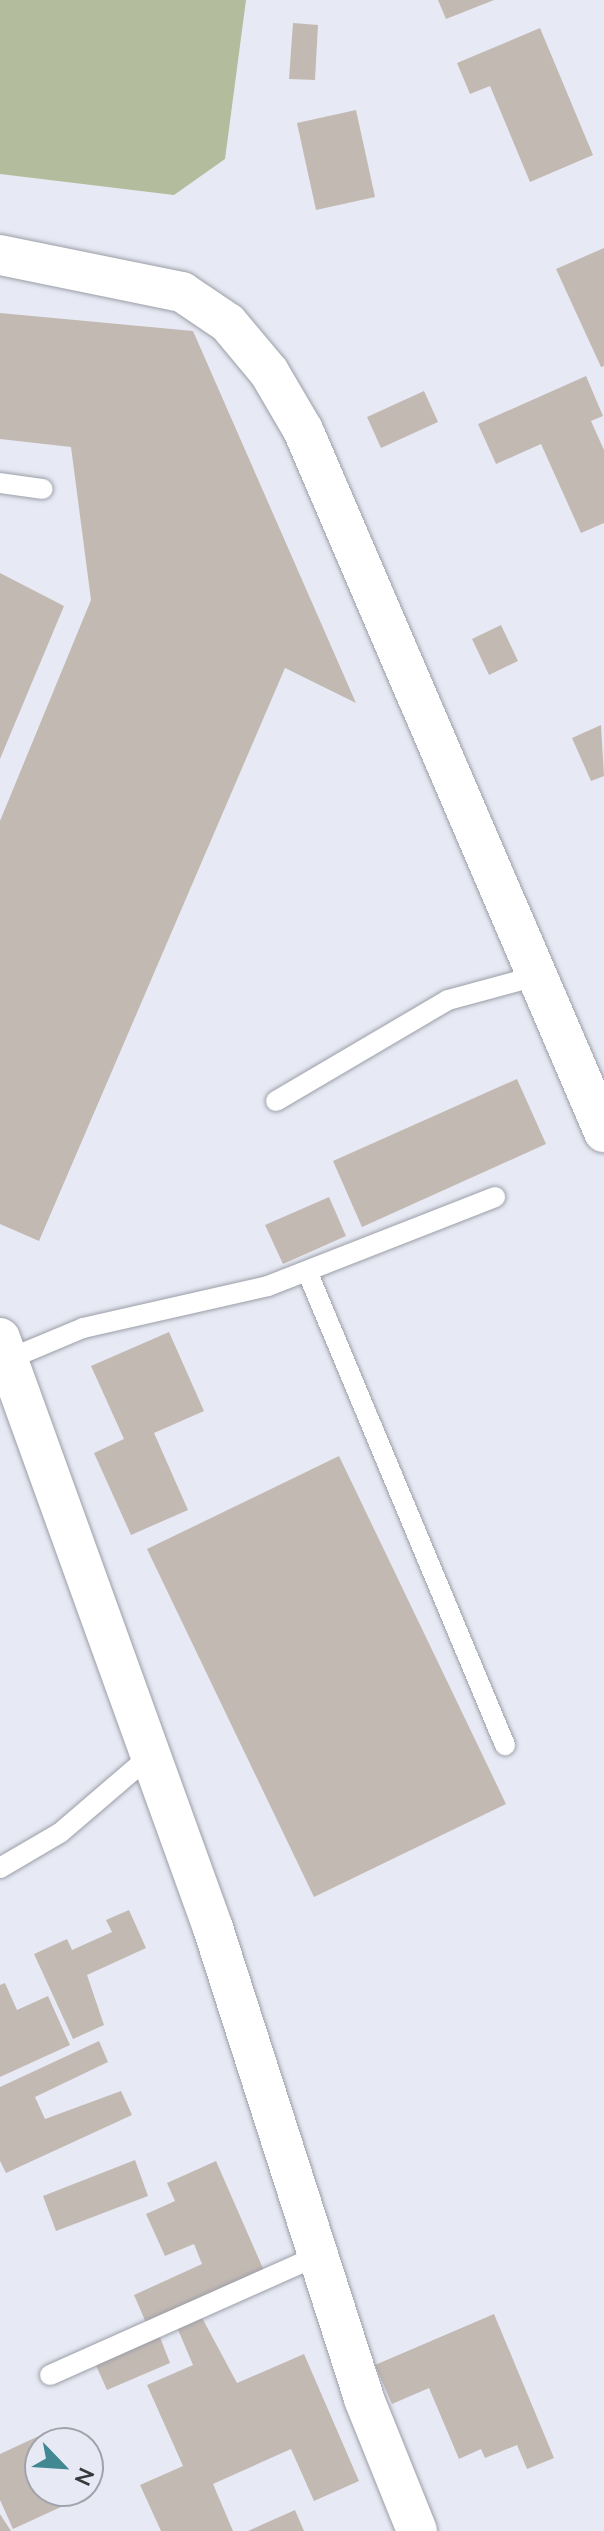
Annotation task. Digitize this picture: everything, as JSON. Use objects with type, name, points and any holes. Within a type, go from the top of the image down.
[{"type":"street","points":[[0,255],[182,292],[228,323],[269,372],[303,430],[604,1132]]},
{"type":"street","points":[[4,1349],[213,1928],[364,2399],[417,2531]]},
{"type":"lane","points":[[0,483],[43,489]]},
{"type":"lane","points":[[276,1101],[448,1000],[537,976]]},
{"type":"lane","points":[[4,1349],[268,1286],[495,1197]]},
{"type":"lane","points":[[307,1271],[505,1745]]},
{"type":"lane","points":[[0,1868],[60,1833],[151,1755]]},
{"type":"lane","points":[[50,2375],[320,2255]]},
{"type":"green space","points":[[0,0],[246,0],[225,159],[174,195],[0,174]]},
{"type":"building","points":[[438,0],[494,0],[446,19]]},
{"type":"building","points":[[293,23],[318,25],[315,80],[289,79]]},
{"type":"building","points":[[540,28],[593,155],[530,182],[490,86],[470,94],[457,63]]},
{"type":"building","points":[[356,110],[375,197],[316,210],[297,123]]},
{"type":"building","points":[[604,248],[604,366],[601,367],[556,269]]},
{"type":"building","points":[[0,313],[193,331],[356,703],[285,668],[39,1241],[0,1224],[0,821],[91,600],[71,447],[0,439]]},
{"type":"building","points":[[586,376],[603,416],[591,421],[604,450],[604,523],[581,533],[541,444],[496,464],[478,424]]},
{"type":"building","points":[[424,391],[438,422],[381,448],[367,417]]},
{"type":"building","points":[[0,573],[64,606],[0,759]]},
{"type":"building","points":[[501,625],[518,661],[489,675],[472,639]]},
{"type":"building","points":[[601,725],[604,776],[591,781],[572,738]]},
{"type":"building","points":[[517,1079],[546,1144],[362,1227],[333,1161]]},
{"type":"building","points":[[329,1197],[346,1236],[283,1264],[265,1225]]},
{"type":"building","points":[[169,1332],[204,1411],[154,1433],[188,1510],[131,1535],[94,1453],[124,1439],[91,1366]]},
{"type":"building","points":[[339,1456],[506,1804],[314,1897],[147,1549]]},
{"type":"building","points":[[129,1910],[146,1948],[87,1975],[104,2025],[73,2039],[34,1954],[67,1939],[72,1950],[112,1932],[106,1920]]},
{"type":"building","points":[[5,1983],[17,2010],[48,1996],[70,2045],[0,2077],[0,1985]]},
{"type":"building","points":[[99,2041],[108,2062],[35,2097],[45,2119],[121,2091],[132,2115],[6,2173],[0,2161],[0,2087]]},
{"type":"building","points":[[135,2160],[148,2196],[56,2231],[43,2196]]},
{"type":"building","points":[[216,2161],[265,2273],[147,2325],[134,2295],[202,2264],[194,2244],[165,2256],[146,2214],[175,2201],[167,2183]]},
{"type":"building","points":[[200,2314],[237,2383],[304,2354],[359,2481],[314,2501],[291,2449],[213,2484],[233,2531],[161,2531],[140,2485],[183,2466],[147,2385],[193,2365],[176,2325]]},
{"type":"building","points":[[494,2314],[554,2458],[527,2469],[517,2445],[485,2458],[481,2449],[459,2459],[429,2388],[392,2404],[375,2365]]},
{"type":"building","points":[[158,2332],[170,2363],[107,2390],[94,2361]]},
{"type":"building","points":[[24,2443],[24,2507],[61,2507],[13,2529],[0,2500],[0,2454]]},
{"type":"building","points":[[295,2510],[304,2531],[248,2531]]},
{"type":"building","points":[[0,2514],[11,2531],[0,2531]]}]
